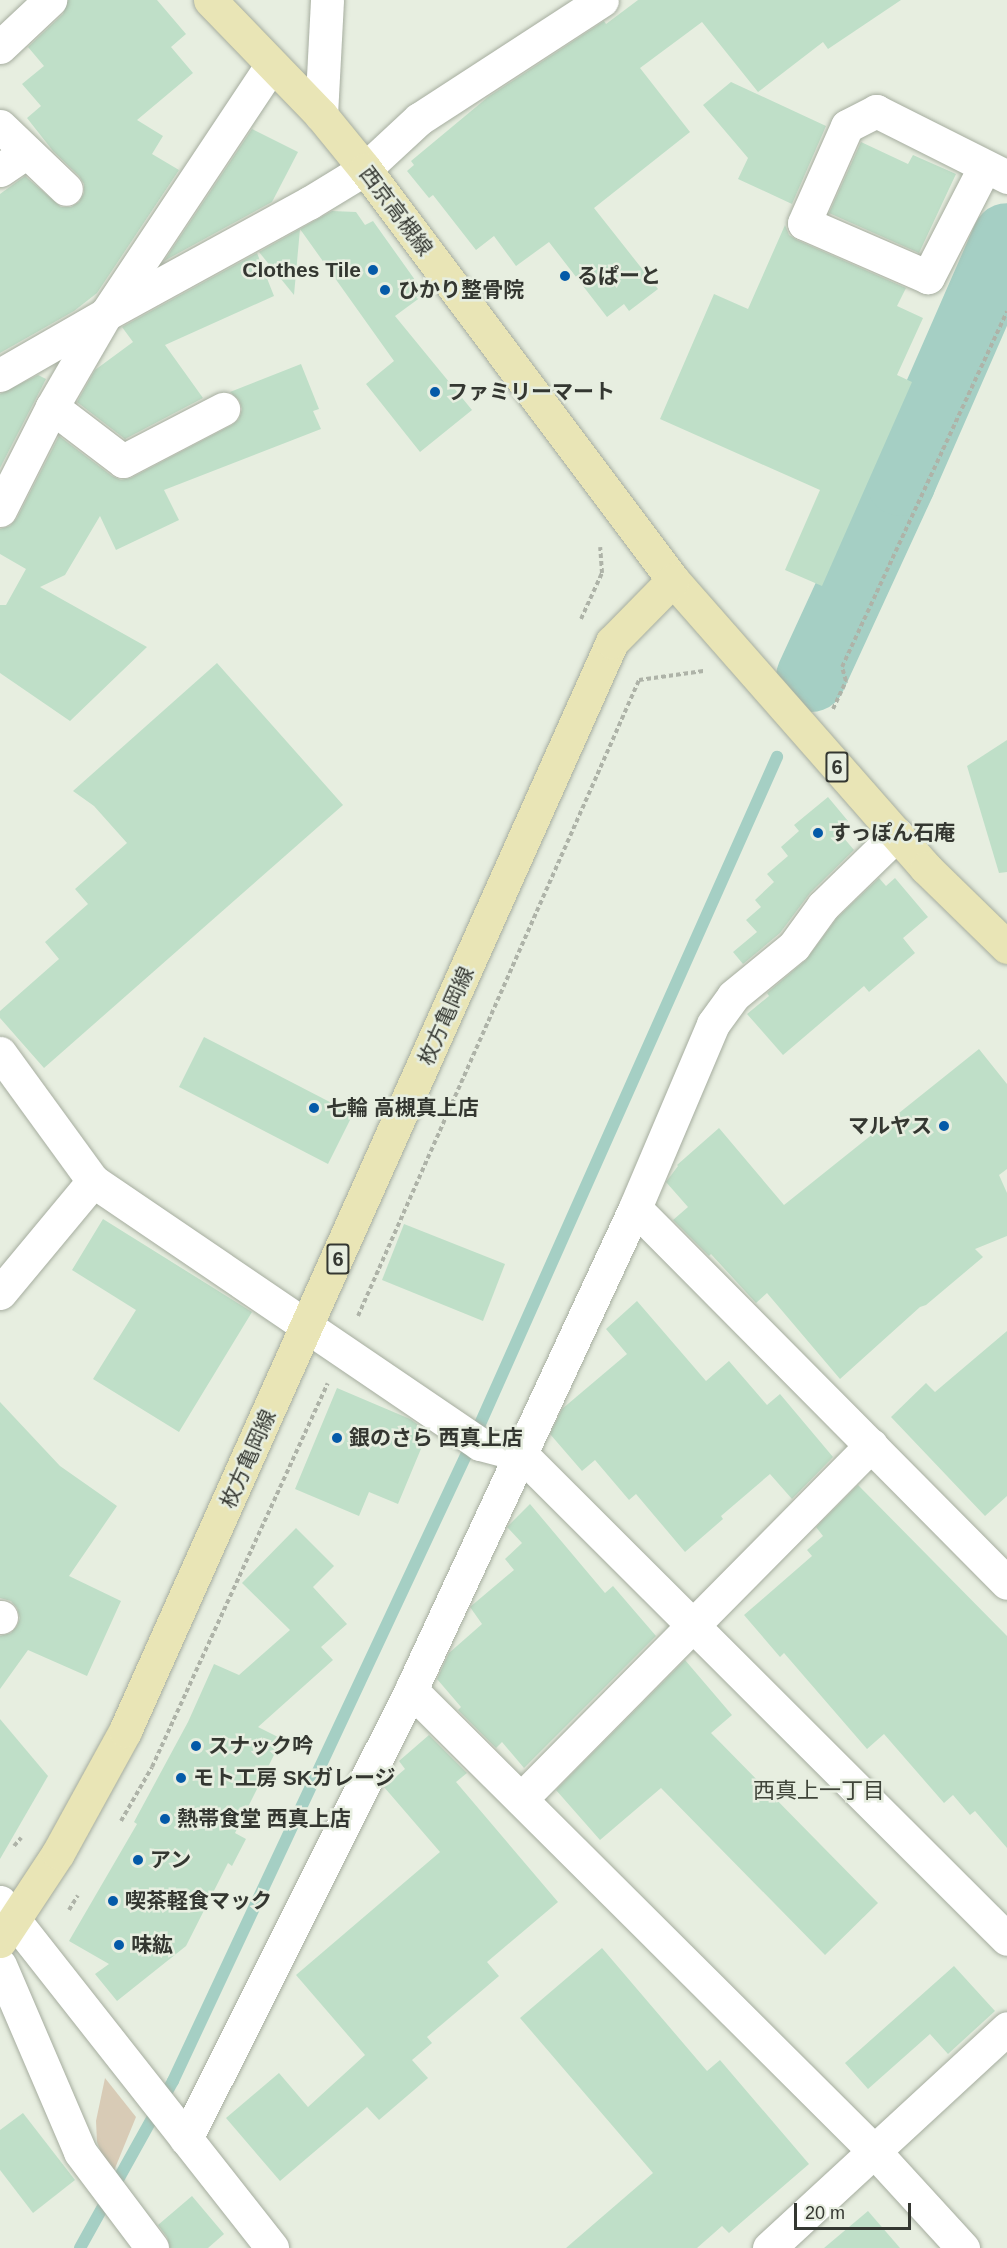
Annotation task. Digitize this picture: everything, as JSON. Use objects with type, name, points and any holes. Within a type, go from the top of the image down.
[{"type":"main road","name":"西京高槻線","points":[[210,0],[271,66],[321,115],[365,169],[673,580]]},
{"type":"main road","name":"6","points":[[673,580],[951,894],[1007,947]]},
{"type":"main road","name":"枚方亀岡線","points":[[5,1921],[58,1853],[125,1731],[307,1329],[612,642],[673,580]]},
{"type":"street","points":[[0,47],[51,0]]},
{"type":"street","points":[[321,115],[327,0]]},
{"type":"street","points":[[0,375],[309,203],[365,169],[419,119],[602,0]]},
{"type":"street","points":[[0,510],[52,407],[106,314],[271,66]]},
{"type":"street","points":[[876,111],[995,172],[928,277],[804,223],[847,126],[876,111]]},
{"type":"street","points":[[0,126],[66,189]]},
{"type":"street","points":[[0,170],[27,152]]},
{"type":"street","points":[[52,407],[123,461],[223,409]]},
{"type":"street","points":[[186,2139],[411,1690],[635,1208],[713,1024],[733,996],[794,946],[823,906],[897,834]]},
{"type":"street","points":[[0,1053],[93,1181],[307,1329],[480,1444],[522,1455],[694,1624],[1007,1939]]},
{"type":"street","points":[[0,1293],[93,1181]]},
{"type":"street","points":[[635,1208],[1007,1582]]},
{"type":"street","points":[[521,1799],[871,1445]]},
{"type":"street","points":[[411,1690],[874,2151],[963,2248]]},
{"type":"street","points":[[5,1921],[186,2139],[272,2248]]},
{"type":"street","points":[[0,1965],[80,2152],[152,2248]]},
{"type":"street","points":[[769,2248],[1007,2028]]},
{"type":"path","points":[[830,716],[846,681],[842,667],[1007,311]]},
{"type":"path","points":[[117,1828],[152,1767],[342,1352],[639,680],[707,670]]},
{"type":"path","points":[[69,1910],[81,1890]]},
{"type":"shaded area","points":[[105,2078],[136,2117],[111,2178],[97,2142],[96,2121]]},
{"type":"building","points":[[68,0],[157,0],[186,34],[171,47],[193,73],[137,120],[163,136],[152,154],[179,170],[97,293],[74,311],[0,353],[0,194],[25,176],[61,207],[71,207],[79,202],[84,193],[84,184],[79,176],[53,151],[27,118],[41,106],[22,84],[44,66],[28,47],[63,14]]},
{"type":"building","points":[[638,0],[901,0],[828,49],[823,42],[758,92],[702,22],[640,68],[690,132],[594,208],[658,289],[629,311],[624,304],[607,317],[549,242],[516,266],[494,236],[476,250],[433,195],[429,198],[407,171],[414,165],[411,161],[488,97],[604,21],[606,24]]},
{"type":"building","points":[[731,82],[826,126],[792,204],[738,179],[748,158],[703,105]]},
{"type":"building","points":[[252,129],[298,152],[272,202],[164,261]]},
{"type":"building","points":[[861,142],[908,164],[913,155],[956,174],[919,253],[829,213]]},
{"type":"building","points":[[332,211],[356,212],[365,225],[373,221],[425,294],[395,316],[472,410],[420,452],[366,384],[394,361],[300,229]]},
{"type":"building","points":[[785,225],[789,235],[797,240],[906,288],[897,306],[923,318],[897,375],[912,382],[822,586],[785,570],[820,490],[660,419],[714,294],[748,309]]},
{"type":"building","points":[[300,229],[294,295],[259,252]]},
{"type":"building","points":[[257,253],[274,296],[165,345],[203,398],[125,439],[77,402],[95,370],[133,342],[122,327]]},
{"type":"building","points":[[301,364],[319,409],[313,411],[321,429],[164,490],[179,520],[116,550],[100,516],[65,575],[40,587],[147,647],[70,721],[0,673],[0,605],[6,605],[26,569],[0,554],[0,529],[10,526],[17,518],[59,436],[112,476],[121,480],[131,478],[232,425],[239,419],[242,409],[239,400],[230,392]]},
{"type":"building","points":[[38,375],[46,379],[0,468],[0,394]]},
{"type":"building","points":[[217,663],[343,805],[44,1068],[0,1018],[0,1011],[59,959],[45,942],[88,904],[75,889],[127,843],[94,806],[73,791]]},
{"type":"building","points":[[1007,740],[1007,872],[999,873],[967,766]]},
{"type":"building","points":[[828,797],[848,821],[837,830],[854,850],[810,893],[780,933],[743,964],[733,952],[757,932],[746,920],[761,907],[755,900],[774,882],[767,874],[788,856],[781,847],[799,831],[794,825]]},
{"type":"building","points":[[879,878],[886,886],[895,878],[928,917],[903,938],[915,953],[869,992],[864,986],[783,1055],[747,1014],[769,996],[767,993],[806,960],[837,918]]},
{"type":"building","points":[[204,1037],[353,1114],[328,1164],[179,1087]]},
{"type":"building","points":[[979,1049],[1007,1084],[1007,1169],[999,1175],[1007,1193],[1007,1236],[975,1249],[983,1257],[926,1305],[920,1307],[840,1379],[767,1293],[756,1303],[711,1254],[709,1256],[673,1220],[688,1207],[666,1182],[677,1165],[719,1128],[784,1205]]},
{"type":"building","points":[[103,1219],[252,1312],[179,1432],[93,1379],[136,1310],[72,1270]]},
{"type":"building","points":[[404,1224],[505,1264],[483,1321],[382,1280]]},
{"type":"building","points":[[637,1301],[706,1381],[729,1361],[767,1405],[780,1394],[833,1457],[792,1499],[770,1474],[721,1516],[723,1519],[685,1552],[636,1494],[629,1500],[595,1460],[582,1471],[550,1434],[562,1409],[627,1354],[606,1329]]},
{"type":"building","points":[[1007,1331],[1007,1496],[985,1516],[891,1417],[926,1383],[935,1392]]},
{"type":"building","points":[[337,1388],[410,1419],[428,1432],[398,1504],[369,1492],[359,1516],[295,1489]]},
{"type":"building","points":[[0,1402],[60,1466],[117,1506],[69,1576],[121,1601],[87,1676],[28,1650],[0,1689],[0,1636],[11,1633],[20,1618],[17,1608],[11,1601],[0,1598]]},
{"type":"building","points":[[858,1485],[1007,1636],[1007,1848],[975,1811],[970,1815],[953,1795],[944,1803],[884,1734],[867,1749],[784,1653],[780,1657],[744,1615],[812,1556],[807,1550],[823,1536],[816,1527]]},
{"type":"building","points":[[530,1504],[605,1593],[613,1586],[656,1636],[524,1768],[502,1742],[496,1748],[458,1710],[461,1707],[437,1679],[449,1653],[482,1624],[470,1607],[514,1570],[505,1559],[522,1543],[507,1527]]},
{"type":"building","points":[[296,1528],[334,1566],[313,1587],[347,1624],[321,1647],[333,1660],[258,1727],[282,1739],[235,1833],[246,1839],[232,1866],[228,1863],[186,1946],[117,2001],[95,1974],[109,1964],[69,1941],[137,1824],[134,1822],[188,1722],[214,1664],[239,1675],[290,1630],[242,1583]]},
{"type":"building","points":[[685,1660],[732,1715],[711,1733],[878,1903],[825,1955],[661,1788],[600,1840],[556,1790]]},
{"type":"building","points":[[0,1719],[48,1776],[0,1859]]},
{"type":"building","points":[[429,1735],[467,1773],[456,1782],[558,1902],[487,1962],[499,1976],[427,2037],[432,2043],[412,2060],[428,2078],[379,2120],[367,2107],[280,2181],[226,2118],[279,2073],[308,2107],[365,2055],[296,1975],[440,1852],[384,1787],[405,1769],[399,1761]]},
{"type":"building","points":[[602,1948],[707,2071],[720,2060],[809,2164],[729,2233],[722,2226],[697,2248],[566,2248],[653,2173],[520,2018]]},
{"type":"building","points":[[954,1966],[995,2011],[948,2054],[930,2034],[868,2089],[845,2063]]},
{"type":"building","points":[[23,2113],[75,2180],[33,2213],[0,2170],[0,2130]]},
{"type":"building","points":[[192,2196],[224,2234],[208,2248],[170,2248],[167,2237],[158,2225]]},
{"type":"building","points":[[868,2211],[900,2248],[824,2248]]},
{"type":"waterway","points":[[811,677],[901,481],[1007,238]]},
{"type":"waterway","points":[[80,2248],[173,2081],[468,1451],[777,757]]},
{"type":"place","name":"Clothes Tile","points":[[373,270]]},
{"type":"place","name":"るぱーと","points":[[565,276]]},
{"type":"place","name":"ひかり整骨院","points":[[385,290]]},
{"type":"place","name":"ファミリーマート","points":[[435,392]]},
{"type":"place","name":"すっぽん石庵","points":[[818,833]]},
{"type":"place","name":"七輪 高槻真上店","points":[[314,1108]]},
{"type":"place","name":"マルヤス","points":[[944,1126]]},
{"type":"place","name":"銀のさら 西真上店","points":[[337,1438]]},
{"type":"place","name":"スナック吟","points":[[196,1746]]},
{"type":"place","name":"モト工房 SKガレージ","points":[[181,1778]]},
{"type":"place","name":"熱帯食堂 西真上店","points":[[165,1819]]},
{"type":"place","name":"アン","points":[[138,1860]]},
{"type":"place","name":"喫茶軽食マック","points":[[113,1901]]},
{"type":"place","name":"味紘","points":[[119,1945]]},
{"type":"district","name":"西真上一丁目","points":[[819,1791]]}]
